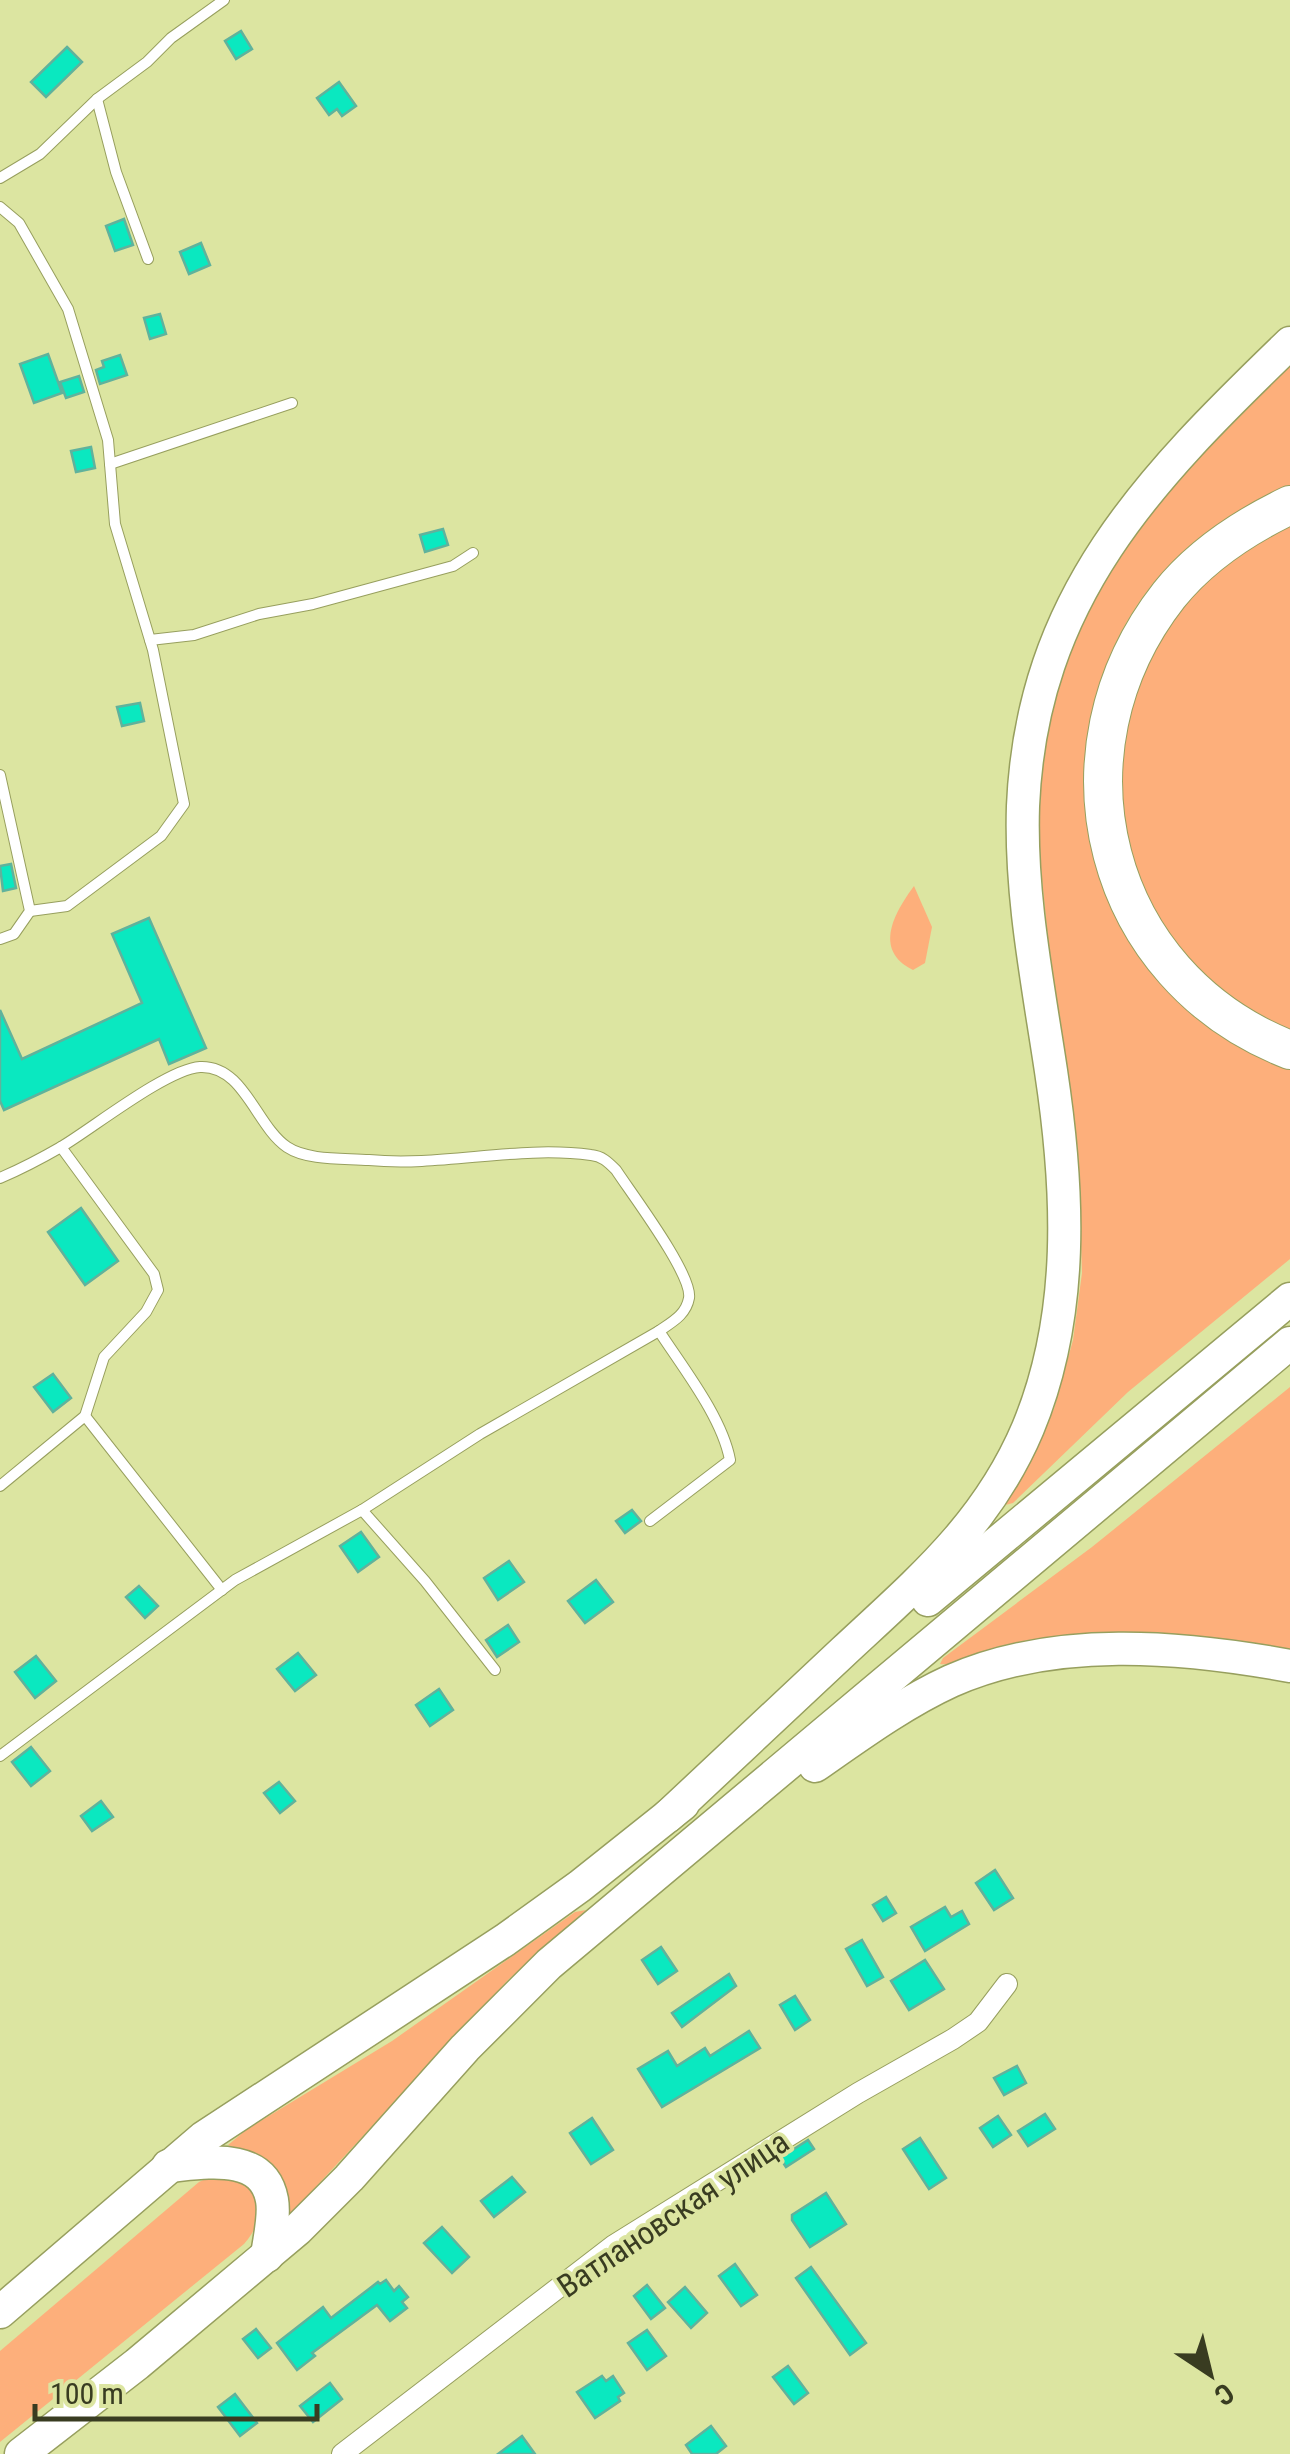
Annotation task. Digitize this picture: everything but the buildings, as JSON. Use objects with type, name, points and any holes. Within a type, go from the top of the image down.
[{"type":"highway","points":[[1290,505],[1247,527],[1208,555],[1152,619],[1137,643],[1115,697],[1107,729],[1102,784],[1115,867],[1133,910],[1155,947],[1178,976],[1222,1015],[1290,1050]]},
{"type":"main road","points":[[668,1816],[958,1542],[998,1486],[1027,1430],[1052,1354],[1065,1227],[1057,1110],[1037,980],[1024,857],[1026,758],[1034,712],[1062,626],[1104,549],[1164,470],[1290,343]]},
{"type":"main road","points":[[0,2312],[168,2166],[246,2108],[528,1924],[668,1816],[1290,1299]]},
{"type":"main road","points":[[21,2454],[267,2256],[325,2203],[508,2004],[635,1892],[1290,1343]]},
{"type":"main road","points":[[635,1892],[731,1830],[802,1774],[871,1728],[919,1698],[976,1672],[1046,1656],[1128,1649],[1208,1654],[1290,1666]]},
{"type":"main road","points":[[168,2166],[224,2161],[255,2173],[272,2198],[267,2256]]},
{"type":"street","name":"Ватлановская улица","points":[[342,2454],[614,2245],[978,2022],[1007,1984]]},
{"type":"lane","points":[[0,178],[40,154],[96,100],[224,0]]},
{"type":"lane","points":[[96,100],[116,172],[148,259]]},
{"type":"lane","points":[[0,207],[19,223],[68,309],[108,440],[115,524],[150,640],[184,804],[161,836],[67,906],[30,910]]},
{"type":"lane","points":[[110,464],[292,403]]},
{"type":"lane","points":[[150,640],[194,634],[259,614],[312,604],[453,566],[473,553]]},
{"type":"lane","points":[[0,775],[30,910],[14,934],[0,939]]},
{"type":"lane","points":[[0,1178],[61,1147],[150,1088],[198,1067],[233,1079],[271,1134],[290,1149],[313,1155],[402,1163],[519,1154],[592,1155],[604,1159],[616,1170],[682,1270],[690,1294],[683,1314],[659,1331],[222,1590],[0,1756]]},
{"type":"lane","points":[[0,1486],[85,1416],[104,1356],[146,1312],[158,1290],[154,1274],[61,1147]]},
{"type":"lane","points":[[650,1521],[730,1460],[695,1385],[659,1331]]},
{"type":"lane","points":[[85,1416],[222,1590]]},
{"type":"lane","points":[[362,1510],[425,1581],[495,1670]]},
{"type":"shaded area","points":[[1290,366],[1290,486],[1210,530],[1186,549],[1146,592],[1116,642],[1096,696],[1086,753],[1086,810],[1097,866],[1118,920],[1150,969],[1179,1002],[1212,1030],[1250,1053],[1290,1070],[1290,1259],[1128,1392],[1013,1503],[1005,1505],[1054,1409],[1073,1340],[1082,1273],[1078,1150],[1051,969],[1039,849],[1041,760],[1058,680],[1102,578],[1175,482]]},
{"type":"shaded area","points":[[1290,521],[1290,1032],[1233,1001],[1171,941],[1133,874],[1117,772],[1141,664],[1207,575]]},
{"type":"shaded area","points":[[914,886],[932,927],[925,963],[913,970],[900,962],[890,941],[900,907]]},
{"type":"shaded area","points":[[1290,1387],[1290,1650],[1192,1636],[1095,1634],[1029,1640],[940,1664],[943,1658],[1092,1547]]},
{"type":"shaded area","points":[[586,1910],[508,1980],[286,2219],[237,2149],[228,2145],[246,2130],[392,2041],[575,1912]]},
{"type":"shaded area","points":[[210,2177],[239,2178],[253,2194],[258,2218],[244,2244],[0,2442],[0,2351],[199,2182]]}]
